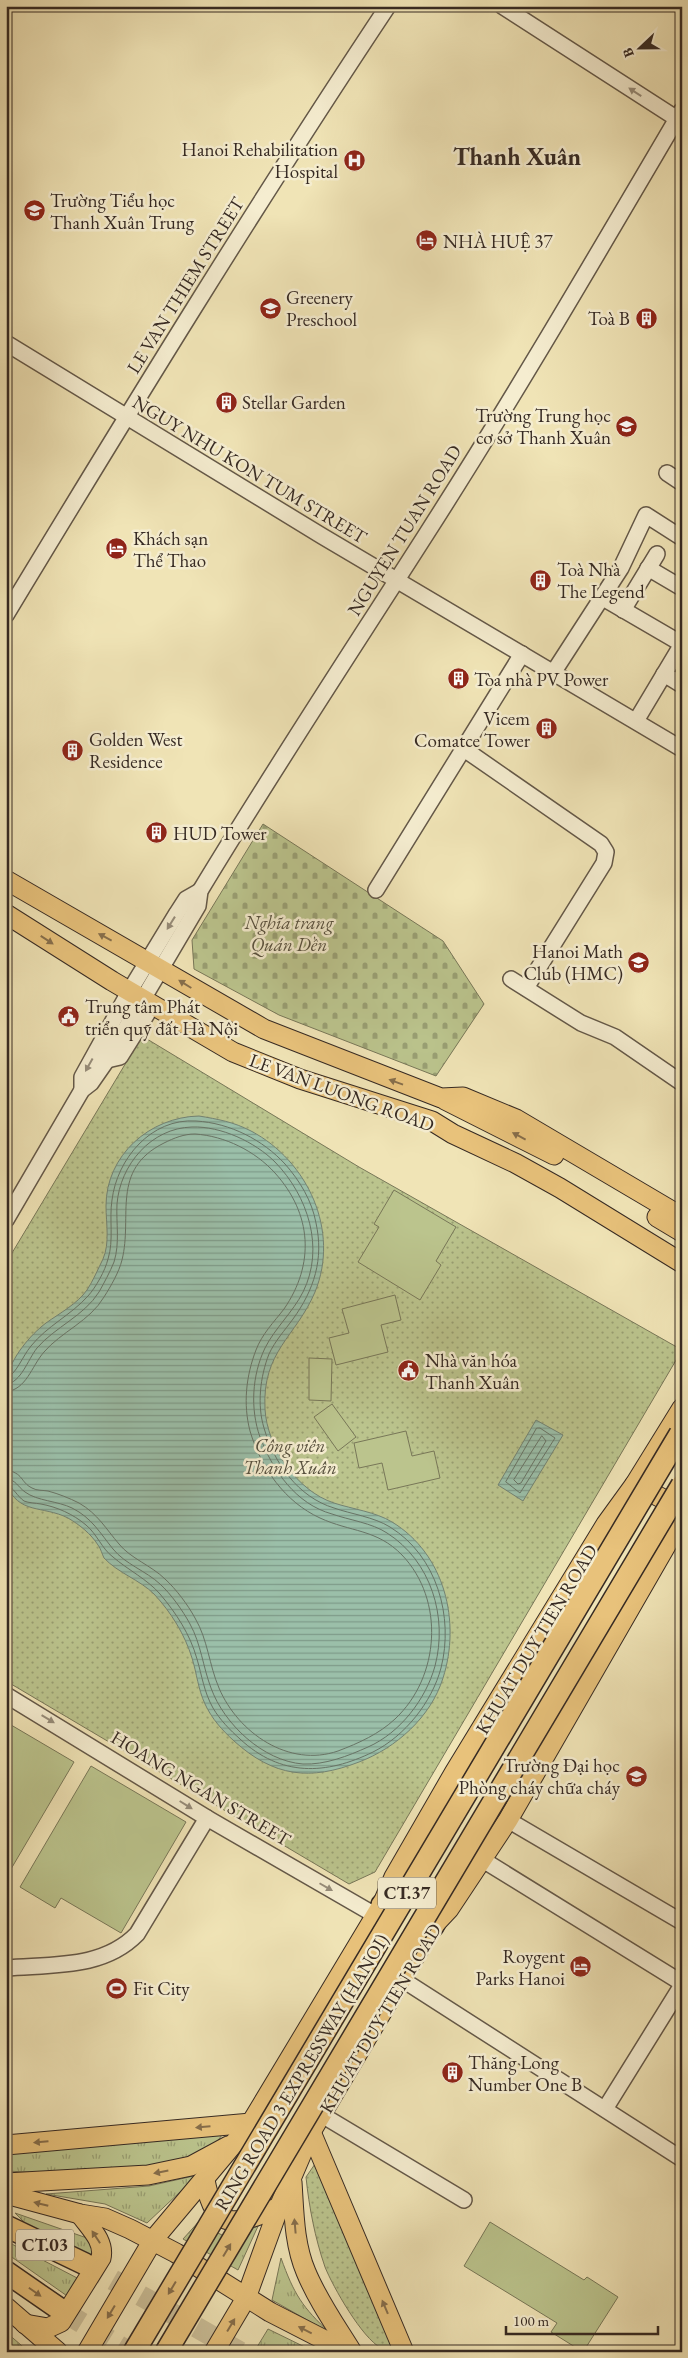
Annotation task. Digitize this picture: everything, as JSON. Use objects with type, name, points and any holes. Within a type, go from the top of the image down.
[{"type":"highway","points":[[379,1910],[403,1884],[593,1563],[681,1432]]},
{"type":"highway","name":"RING ROAD 3 EXPRESSWAY (HANOI)","points":[[134,2352],[681,1432]]},
{"type":"highway","name":"RING ROAD 3 EXPRESSWAY (HANOI)","points":[[166,2352],[682,1485]]},
{"type":"highway","points":[[433,1926],[459,1878],[682,1503]]},
{"type":"highway","name":"CT.03","points":[[6,2226],[84,2264]]},
{"type":"highway","name":"CT.03","points":[[6,2272],[64,2312]]},
{"type":"main road","name":"LE VAN LUONG ROAD","points":[[6,880],[264,1029],[442,1098],[463,1097],[476,1100],[516,1119],[682,1217]]},
{"type":"main road","name":"LE VAN LUONG ROAD","points":[[6,914],[136,1003],[261,1064],[376,1104],[432,1120],[453,1134],[515,1163],[552,1184],[682,1263]]},
{"type":"main road","points":[[442,1098],[557,1156],[682,1232]]},
{"type":"main road","points":[[432,1120],[451,1122],[491,1138],[548,1167],[682,1248]]},
{"type":"main road","name":"KHUAT DUY TIEN ROAD","points":[[87,2352],[154,2240],[251,2123],[379,1910],[394,1877],[454,1773],[606,1524],[635,1484],[682,1408]]},
{"type":"main road","points":[[635,1484],[682,1510]]},
{"type":"main road","name":"KHUAT DUY TIEN ROAD","points":[[214,2352],[246,2298],[279,2207],[311,2132],[403,1980],[433,1926],[449,1909],[508,1820],[682,1518]]},
{"type":"main road","points":[[6,2145],[251,2123]]},
{"type":"main road","points":[[311,2132],[404,2352]]},
{"type":"main road","points":[[6,2183],[148,2175],[191,2166],[238,2141]]},
{"type":"main road","points":[[205,2180],[208,2198],[214,2209],[223,2218],[236,2222],[247,2220],[279,2207]]},
{"type":"main road","points":[[292,2180],[296,2234],[306,2272],[324,2308],[352,2352]]},
{"type":"main road","points":[[6,2194],[80,2214],[105,2218],[154,2240],[270,2312],[348,2352]]},
{"type":"main road","points":[[25,2324],[48,2328],[61,2322],[101,2258],[102,2247],[80,2214]]},
{"type":"main road","points":[[6,2307],[58,2352]]},
{"type":"street","name":"LE VAN THIEM STREET","points":[[6,615],[126,417],[300,138],[388,6]]},
{"type":"street","points":[[502,6],[680,117]]},
{"type":"street","name":"NGUYEN TUAN ROAD","points":[[136,1003],[166,945],[186,900],[200,891],[556,323],[680,117]]},
{"type":"street","name":"NGUY NHU KON TUM STREET","points":[[6,343],[396,580],[682,749]]},
{"type":"street","points":[[667,473],[682,483]]},
{"type":"street","points":[[553,673],[621,568],[646,515],[682,538]]},
{"type":"street","points":[[623,610],[657,554]]},
{"type":"street","points":[[648,568],[682,588]]},
{"type":"street","points":[[603,598],[682,644],[636,721]]},
{"type":"street","points":[[376,890],[522,654]]},
{"type":"street","points":[[664,674],[682,685]]},
{"type":"street","points":[[464,749],[601,844],[606,852],[604,863],[526,988]]},
{"type":"street","points":[[511,979],[581,1024],[614,1037],[682,1083]]},
{"type":"street","points":[[6,1220],[82,1090],[91,1083],[107,1060],[120,1057],[136,1003]]},
{"type":"street","points":[[82,1090],[82,1077],[136,1003]]},
{"type":"street","name":"HOANG NGAN STREET","points":[[6,1694],[207,1818],[379,1910]]},
{"type":"street","points":[[6,1968],[99,1959],[124,1946],[137,1934],[207,1818]]},
{"type":"street","points":[[508,1820],[682,1922]]},
{"type":"street","points":[[483,1860],[682,1984],[605,2109]]},
{"type":"street","points":[[403,1980],[682,2159]]},
{"type":"street","points":[[322,2115],[464,2200]]},
{"type":"green space","name":"Nghĩa trang Quán Dền","points":[[263,824],[443,941],[484,1004],[436,1076],[279,1015],[194,969],[192,940]]},
{"type":"green space","name":"Công viên Thanh Xuân","points":[[142,1036],[359,1167],[682,1350],[375,1872],[349,1884],[6,1681],[6,1263]]},
{"type":"green space","points":[[394,1190],[456,1227],[436,1261],[441,1265],[420,1300],[358,1262],[379,1227],[374,1224]]},
{"type":"green space","points":[[395,1295],[401,1320],[381,1325],[388,1352],[336,1365],[329,1338],[349,1333],[342,1309]]},
{"type":"green space","points":[[309,1358],[332,1359],[331,1401],[309,1400]]},
{"type":"green space","points":[[332,1404],[356,1437],[338,1451],[314,1417]]},
{"type":"green space","points":[[406,1431],[412,1456],[434,1451],[440,1478],[388,1490],[382,1463],[359,1468],[354,1443]]},
{"type":"green space","points":[[6,1722],[74,1762],[11,1869],[6,1866]]},
{"type":"green space","points":[[91,1766],[186,1822],[121,1933],[61,1898],[55,1908],[20,1887]]},
{"type":"green space","points":[[228,2127],[216,2143],[180,2163],[68,2174],[6,2171],[6,2150]]},
{"type":"green space","points":[[315,2164],[399,2352],[381,2348],[365,2334],[341,2299],[329,2276],[315,2234],[307,2188],[306,2177]]},
{"type":"green space","points":[[198,2175],[147,2223],[105,2204],[46,2194],[149,2186]]},
{"type":"green space","points":[[15,2213],[87,2238],[95,2252],[89,2256],[29,2227]]},
{"type":"green space","points":[[202,2218],[214,2231],[228,2238],[259,2224],[238,2270],[183,2239]]},
{"type":"green space","points":[[490,2222],[584,2280],[587,2277],[618,2297],[583,2352],[551,2332],[557,2323],[464,2266]]},
{"type":"green space","points":[[6,2241],[81,2280],[70,2298],[6,2253]]},
{"type":"green space","points":[[281,2258],[290,2281],[300,2299],[312,2315],[330,2333],[272,2300]]},
{"type":"green space","points":[[268,2329],[315,2352],[254,2352]]},
{"type":"green space","points":[[6,2332],[29,2352],[6,2352]]},
{"type":"water","points":[[199,1116],[238,1125],[271,1144],[289,1160],[303,1179],[314,1200],[321,1222],[324,1245],[322,1269],[315,1292],[299,1321],[274,1358],[266,1389],[265,1409],[267,1423],[271,1438],[278,1452],[296,1478],[320,1497],[386,1519],[410,1536],[425,1552],[436,1571],[444,1591],[449,1612],[448,1657],[443,1678],[430,1706],[421,1718],[399,1740],[373,1756],[324,1772],[293,1772],[278,1768],[249,1753],[225,1733],[205,1704],[186,1641],[172,1616],[154,1594],[104,1558],[95,1541],[81,1527],[58,1514],[24,1505],[11,1494],[6,1484],[5,1389],[9,1370],[17,1355],[34,1334],[78,1300],[91,1283],[105,1253],[108,1188],[114,1171],[123,1155],[134,1142],[148,1131],[164,1123],[181,1118]]},
{"type":"water","points":[[536,1420],[563,1435],[523,1501],[498,1485]]},
{"type":"tunnel","points":[[85,2264],[240,2352]]},
{"type":"tunnel","points":[[64,2312],[129,2352]]},
{"type":"place","name":"Hanoi Rehabilitation Hospital","points":[[354,160]]},
{"type":"place","name":"Trường Tiểu học Thanh Xuân Trung","points":[[34,211]]},
{"type":"place","name":"NHÀ HUỆ 37","points":[[427,241]]},
{"type":"place","name":"Greenery Preschool","points":[[270,308]]},
{"type":"place","name":"Toà B","points":[[646,318]]},
{"type":"place","name":"Stellar Garden","points":[[226,402]]},
{"type":"place","name":"Trường Trung học cơ sở Thanh Xuân","points":[[627,426]]},
{"type":"place","name":"Khách sạn Thể Thao","points":[[117,549]]},
{"type":"place","name":"Toà Nhà The Legend","points":[[541,580]]},
{"type":"place","name":"Tòa nhà PV Power","points":[[458,679]]},
{"type":"place","name":"Vicem Comatce Tower","points":[[546,729]]},
{"type":"place","name":"Golden West Residence","points":[[73,750]]},
{"type":"place","name":"HUD Tower","points":[[157,833]]},
{"type":"place","name":"Hanoi Math Club (HMC)","points":[[639,962]]},
{"type":"place","name":"Trung tâm Phát triển quỹ đất Hà Nội","points":[[69,1017]]},
{"type":"place","name":"Nhà văn hóa Thanh Xuân","points":[[409,1371]]},
{"type":"place","name":"Trường Đại học Phòng cháy chữa cháy","points":[[636,1776]]},
{"type":"place","name":"Roygent Parks Hanoi","points":[[581,1967]]},
{"type":"place","name":"Fit City","points":[[117,1988]]},
{"type":"place","name":"Thăng Long Number One B","points":[[452,2073]]},
{"type":"district","name":"Thanh Xuân","points":[[517,157]]}]
